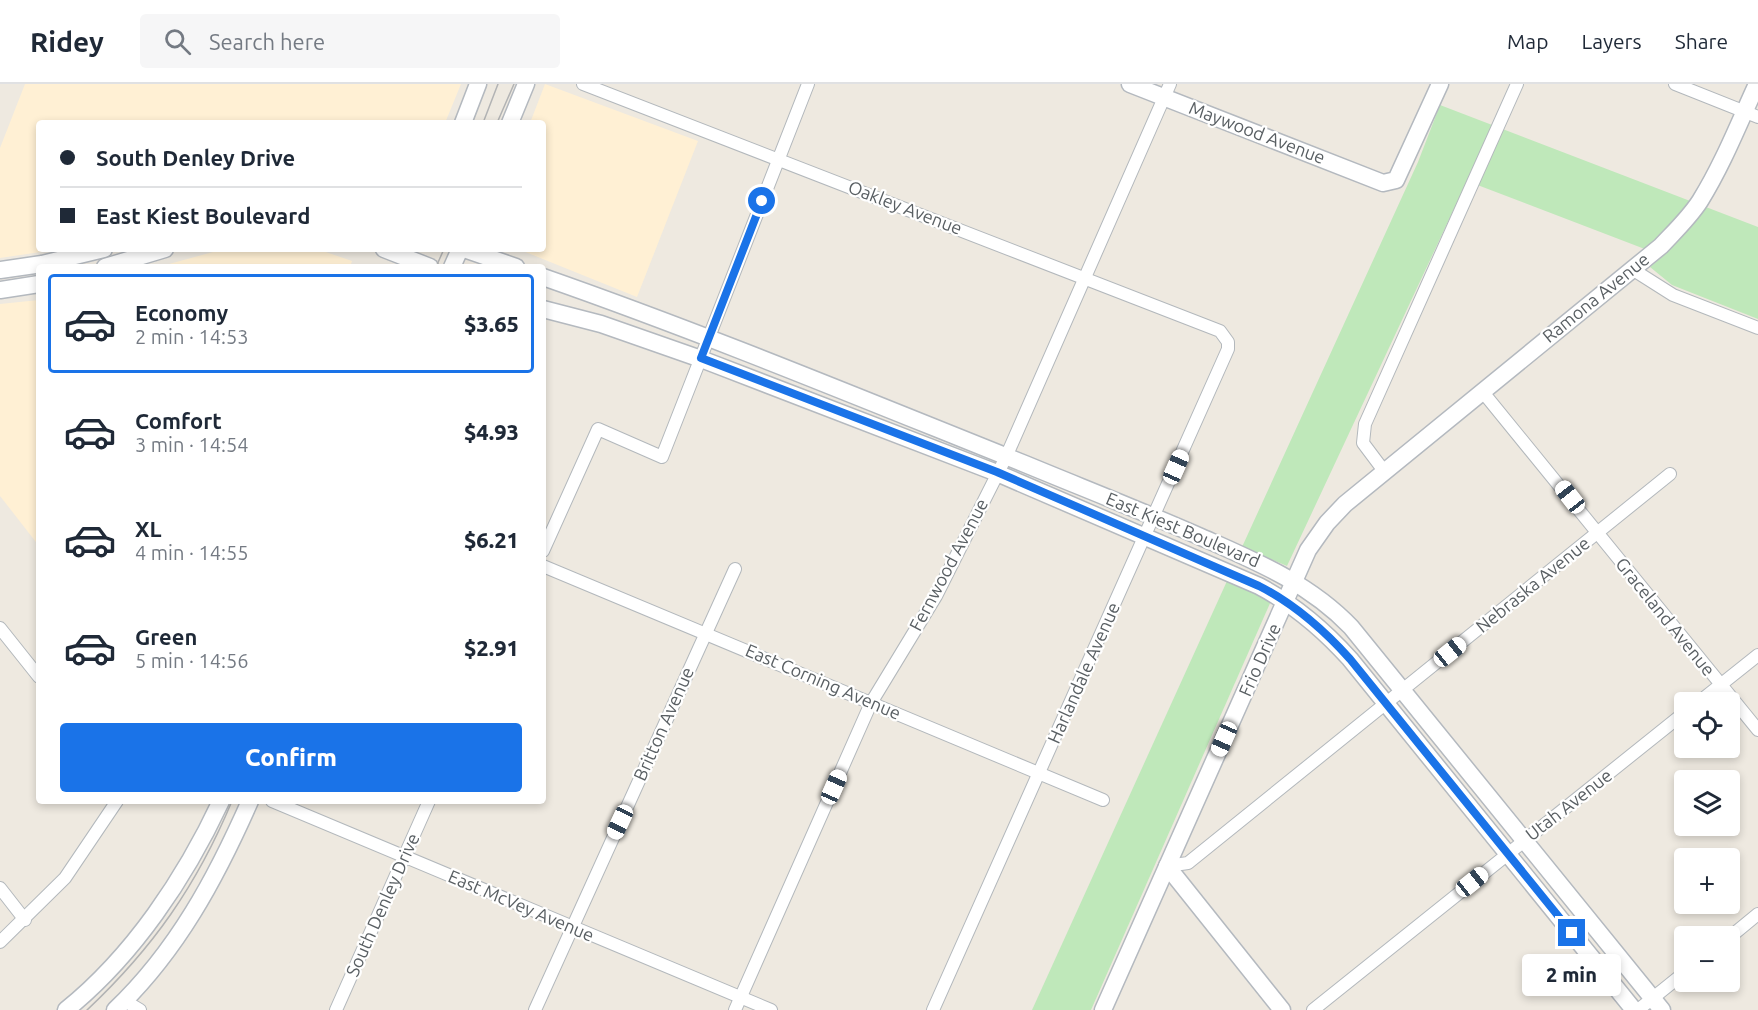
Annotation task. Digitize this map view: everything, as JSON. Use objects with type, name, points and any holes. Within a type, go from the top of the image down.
[{"type":"main road","points":[[464,120],[478,84]]},
{"type":"main road","points":[[511,120],[526,84]]},
{"type":"main road","name":"Maywood Avenue","points":[[1130,84],[1167,90],[1383,183],[1396,180],[1440,84]]},
{"type":"main road","name":"Ramona Avenue","points":[[1384,471],[1660,246],[1700,201],[1751,114],[1757,84]]},
{"type":"main road","points":[[42,264],[92,252]]},
{"type":"main road","points":[[115,264],[155,252]]},
{"type":"main road","points":[[393,252],[410,258]]},
{"type":"main road","points":[[471,252],[507,264]]},
{"type":"main road","points":[[0,270],[36,265]]},
{"type":"main road","name":"East Kiest Boulevard","points":[[546,278],[708,338],[1155,516],[1261,563],[1294,581],[1344,620],[1657,1004]]},
{"type":"main road","points":[[0,290],[36,284]]},
{"type":"main road","name":"East Kiest Boulevard","points":[[546,310],[601,324],[701,358],[997,472],[1259,586],[1286,601],[1328,634],[1636,1010]]},
{"type":"main road","name":"Frio Drive","points":[[1102,1010],[1308,550],[1327,523],[1345,504],[1384,471]]},
{"type":"main road","points":[[66,1010],[104,974],[166,899],[206,832],[219,804]]},
{"type":"main road","points":[[120,1005],[157,964],[201,902],[224,860],[249,804]]},
{"type":"main road","points":[[1167,866],[1282,1010]]},
{"type":"street","name":"Oakley Avenue","points":[[583,84],[1225,335]]},
{"type":"street","points":[[546,543],[598,429],[662,457],[808,84]]},
{"type":"street","points":[[1384,471],[1363,443],[1365,424],[1517,84]]},
{"type":"street","points":[[1675,84],[1751,114]]},
{"type":"street","name":"Fernwood Avenue","points":[[735,1010],[871,703],[936,596],[1006,457],[1167,90]]},
{"type":"street","points":[[1632,269],[1673,295],[1758,328]]},
{"type":"street","name":"Harlandale Avenue","points":[[933,1010],[1228,349],[1225,335]]},
{"type":"street","name":"Graceland Avenue","points":[[1482,391],[1758,730]]},
{"type":"street","name":"Nebraska Avenue","points":[[1167,866],[1188,863],[1670,474]]},
{"type":"street","name":"East Corning Avenue","points":[[546,567],[706,632],[1103,800]]},
{"type":"street","name":"Britton Avenue","points":[[535,1010],[735,569]]},
{"type":"street","points":[[0,628],[36,673]]},
{"type":"street","points":[[1711,692],[1758,655]]},
{"type":"street","name":"Utah Avenue","points":[[1313,1010],[1674,721]]},
{"type":"street","points":[[0,942],[25,920],[65,878],[115,804]]},
{"type":"street","name":"East McVey Avenue","points":[[279,804],[771,1010]]},
{"type":"street","name":"South Denley Drive","points":[[336,1010],[428,804]]},
{"type":"street","points":[[0,888],[25,920]]},
{"type":"street","points":[[1740,929],[1758,914]]},
{"type":"street","points":[[1636,1010],[1657,1004],[1674,984]]},
{"type":"street","points":[[120,1005],[140,1010]]},
{"type":"shaded area","points":[[25,84],[461,84],[446,120],[36,120],[36,252],[41,252],[0,258],[0,148]]},
{"type":"shaded area","points":[[545,84],[698,141],[637,297],[525,252],[546,252],[546,120],[531,120]]},
{"type":"shaded area","points":[[213,252],[326,252],[352,261],[351,264],[169,264]]},
{"type":"shaded area","points":[[36,300],[36,542],[0,496],[0,304]]},
{"type":"green space","points":[[1440,105],[1758,227],[1758,319],[1672,285],[1650,267],[1663,256],[1467,181],[1287,566],[1242,547],[1418,162]]},
{"type":"green space","points":[[1227,581],[1271,601],[1091,1010],[1032,1010]]},
{"type":"tram line","points":[[484,120],[498,84]]},
{"type":"tram line","points":[[498,120],[514,84]]},
{"type":"tram line","points":[[437,264],[443,252]]},
{"type":"tram line","points":[[87,1010],[133,963],[171,914],[204,860],[231,804]]},
{"type":"route","points":[[762,201],[701,358],[997,472],[1259,586],[1286,601],[1328,634],[1350,659],[1572,933]]}]
